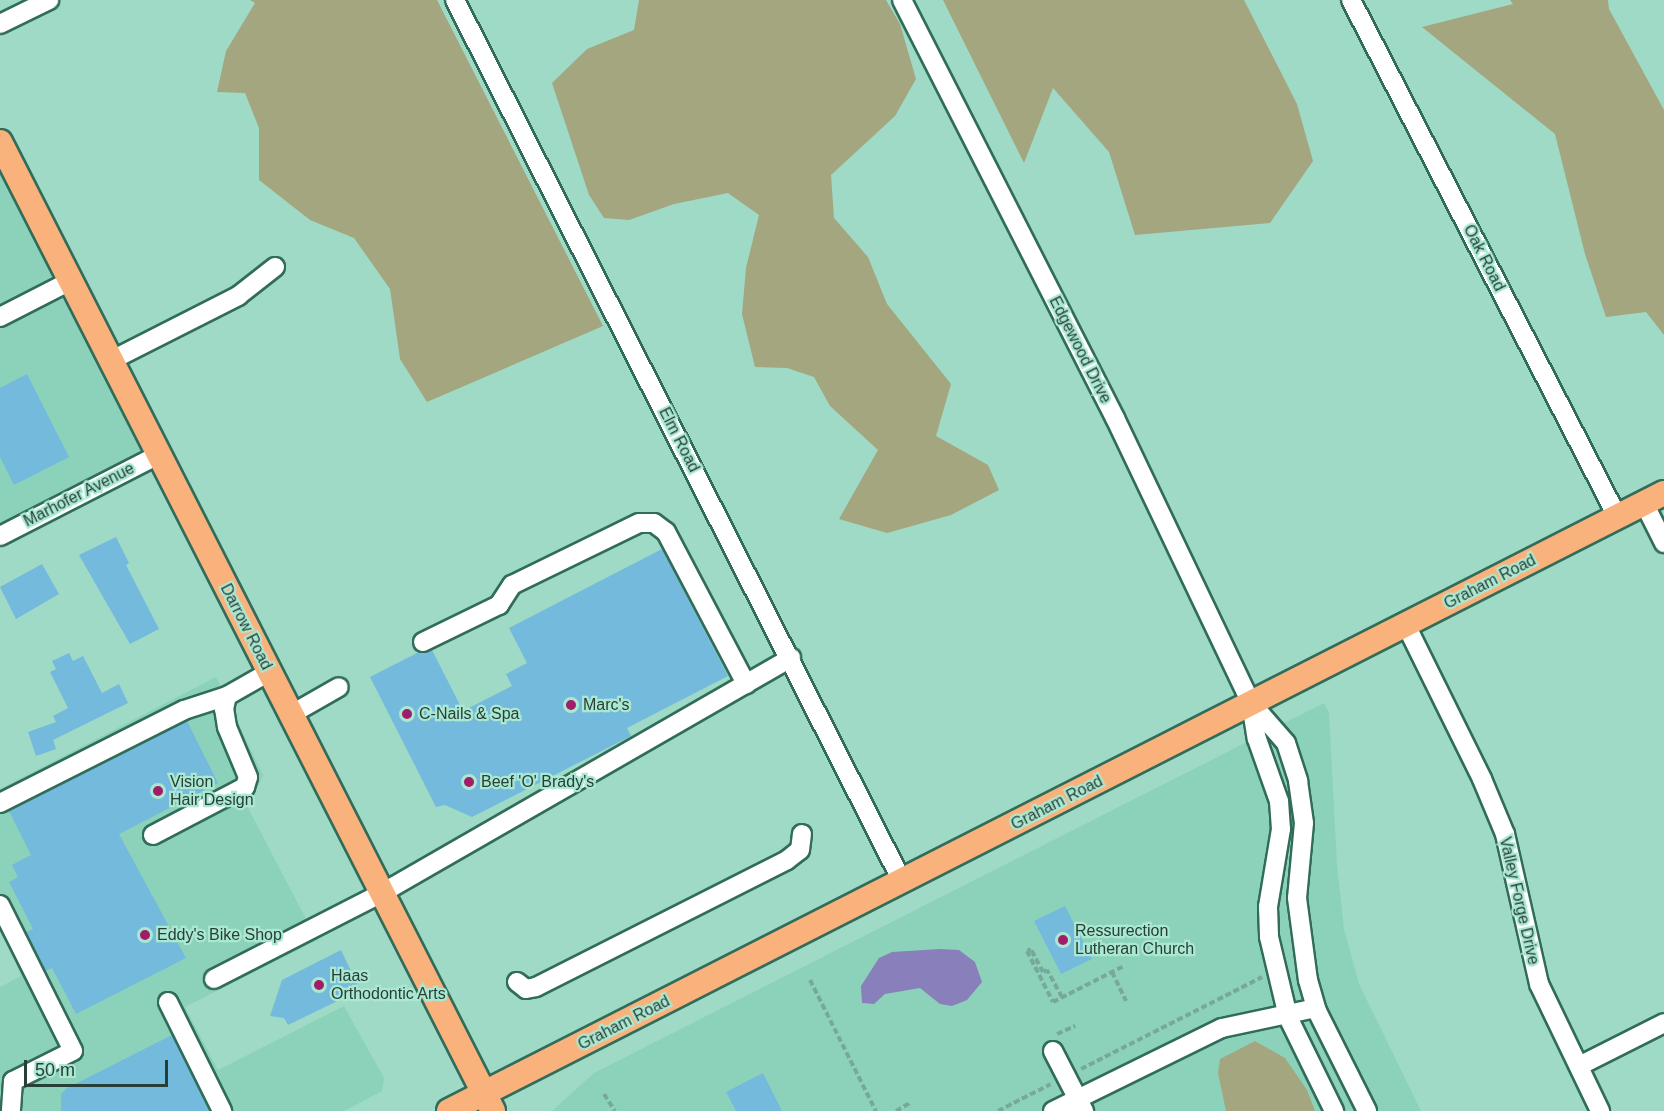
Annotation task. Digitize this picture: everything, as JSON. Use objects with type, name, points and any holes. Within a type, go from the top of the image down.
[{"type":"main road","name":"Darrow Road","points":[[0,142],[489,1102]]},
{"type":"main road","name":"Graham Road","points":[[449,1111],[489,1102],[902,881],[1654,498]]},
{"type":"street","points":[[0,24],[49,0]]},
{"type":"street","name":"Elm Road","points":[[455,0],[791,658],[902,881]]},
{"type":"street","name":"Edgewood Drive","points":[[902,0],[1115,418],[1251,703]]},
{"type":"street","name":"Oak Road","points":[[1351,0],[1617,516]]},
{"type":"street","points":[[110,361],[238,296],[275,267]]},
{"type":"street","points":[[0,317],[70,281]]},
{"type":"street","name":"Marhofer Avenue","points":[[0,536],[158,455]]},
{"type":"street","points":[[1654,498],[1664,543]]},
{"type":"street","points":[[423,642],[499,605],[512,585],[639,523],[654,523],[666,532],[746,684]]},
{"type":"street","name":"Valley Forge Drive","points":[[1406,626],[1482,779],[1505,834],[1539,984],[1600,1111]]},
{"type":"street","points":[[214,979],[382,893],[791,658]]},
{"type":"street","points":[[0,803],[184,711],[227,696],[269,672]]},
{"type":"street","points":[[290,715],[339,687]]},
{"type":"street","points":[[153,835],[244,787],[249,777],[227,727],[227,696]]},
{"type":"street","points":[[1251,703],[1257,739],[1279,801],[1279,854],[1268,907],[1269,937],[1288,1017],[1334,1111]]},
{"type":"street","points":[[1251,703],[1286,743],[1298,781],[1304,823],[1297,898],[1300,936],[1316,1008],[1367,1111]]},
{"type":"street","points":[[517,982],[526,989],[536,987],[778,865],[800,850],[802,834]]},
{"type":"street","points":[[0,905],[73,1051],[13,1081],[11,1111]]},
{"type":"street","points":[[168,1002],[222,1111]]},
{"type":"street","points":[[1053,1111],[1081,1105],[1222,1028],[1288,1017],[1316,1008]]},
{"type":"street","points":[[1579,1066],[1664,1023]]},
{"type":"street","points":[[1053,1051],[1081,1105]]},
{"type":"path","points":[[1062,997],[1047,970],[1043,972],[1031,949],[1027,951],[1053,1002],[1124,966]]},
{"type":"path","points":[[1112,972],[1126,1001]]},
{"type":"path","points":[[998,1111],[1265,975],[1277,973]]},
{"type":"path","points":[[810,980],[876,1111]]},
{"type":"path","points":[[1060,1033],[1075,1026]]},
{"type":"path","points":[[604,1094],[615,1111]]},
{"type":"path","points":[[896,1111],[910,1103]]},
{"type":"shaded area","points":[[250,0],[437,0],[603,326],[427,402],[400,359],[390,289],[354,238],[310,220],[259,180],[259,128],[245,93],[217,92],[226,51],[255,3]]},
{"type":"shaded area","points":[[639,0],[886,0],[900,24],[916,79],[895,116],[831,175],[834,218],[868,257],[887,304],[951,384],[936,436],[988,465],[999,490],[951,515],[887,533],[839,519],[878,450],[830,406],[814,377],[787,368],[755,367],[742,314],[746,268],[759,215],[728,193],[674,204],[629,220],[604,218],[589,195],[552,83],[587,49],[634,30]]},
{"type":"shaded area","points":[[943,0],[1244,0],[1297,104],[1313,161],[1270,223],[1135,235],[1109,152],[1053,88],[1024,163]]},
{"type":"shaded area","points":[[1510,0],[1608,0],[1609,9],[1664,110],[1664,335],[1646,312],[1606,317],[1585,254],[1555,134],[1422,27],[1513,4]]},
{"type":"shaded area","points":[[0,142],[166,454],[0,536]]},
{"type":"shaded area","points":[[216,677],[263,775],[248,808],[317,940],[185,1007],[218,1070],[344,1006],[384,1078],[382,1091],[344,1111],[0,1111],[0,987],[21,976],[0,923],[0,789]]},
{"type":"shaded area","points":[[1324,703],[1329,713],[1337,865],[1344,929],[1359,984],[1421,1111],[552,1111],[594,1073]]},
{"type":"shaded area","points":[[959,950],[975,962],[982,982],[967,1000],[952,1006],[940,1004],[920,988],[885,994],[874,1004],[862,1003],[861,986],[879,958],[892,952]]},
{"type":"shaded area","points":[[1255,1041],[1285,1058],[1307,1090],[1315,1111],[1226,1111],[1218,1073],[1220,1059]]},
{"type":"building","points":[[27,374],[69,457],[14,485],[0,457],[0,388]]},
{"type":"building","points":[[116,537],[129,563],[126,565],[159,629],[130,644],[79,555]]},
{"type":"building","points":[[662,549],[728,676],[627,728],[631,736],[472,817],[445,805],[436,807],[370,677],[419,652],[432,650],[463,711],[512,686],[506,674],[527,663],[509,628]]},
{"type":"building","points":[[42,564],[59,594],[16,619],[0,587]]},
{"type":"building","points":[[69,653],[73,661],[83,656],[102,693],[119,684],[128,703],[53,740],[56,749],[36,756],[28,732],[56,722],[53,716],[68,708],[50,672],[56,669],[52,661]]},
{"type":"building","points":[[187,721],[218,783],[119,834],[186,958],[76,1014],[52,968],[46,971],[26,932],[33,929],[9,882],[18,877],[12,865],[31,855],[9,811]]},
{"type":"building","name":"Ressurection Lutheran Church","points":[[1065,906],[1092,959],[1061,974],[1034,921]]},
{"type":"building","name":"Haas Orthodontic Arts","points":[[341,950],[360,990],[288,1025],[284,1018],[270,1016],[282,980]]},
{"type":"building","points":[[172,1035],[209,1111],[61,1111],[61,1094],[67,1088]]},
{"type":"building","points":[[763,1073],[782,1111],[736,1111],[726,1092]]},
{"type":"place","name":"Marc's","points":[[571,705]]},
{"type":"place","name":"C-Nails & Spa","points":[[407,714]]},
{"type":"place","name":"Beef 'O' Brady's","points":[[469,782]]},
{"type":"place","name":"Vision Hair Design","points":[[158,791]]},
{"type":"place","name":"Eddy's Bike Shop","points":[[145,935]]},
{"type":"place","name":"Ressurection Lutheran Church","points":[[1063,940]]},
{"type":"place","name":"Haas Orthodontic Arts","points":[[319,985]]}]
